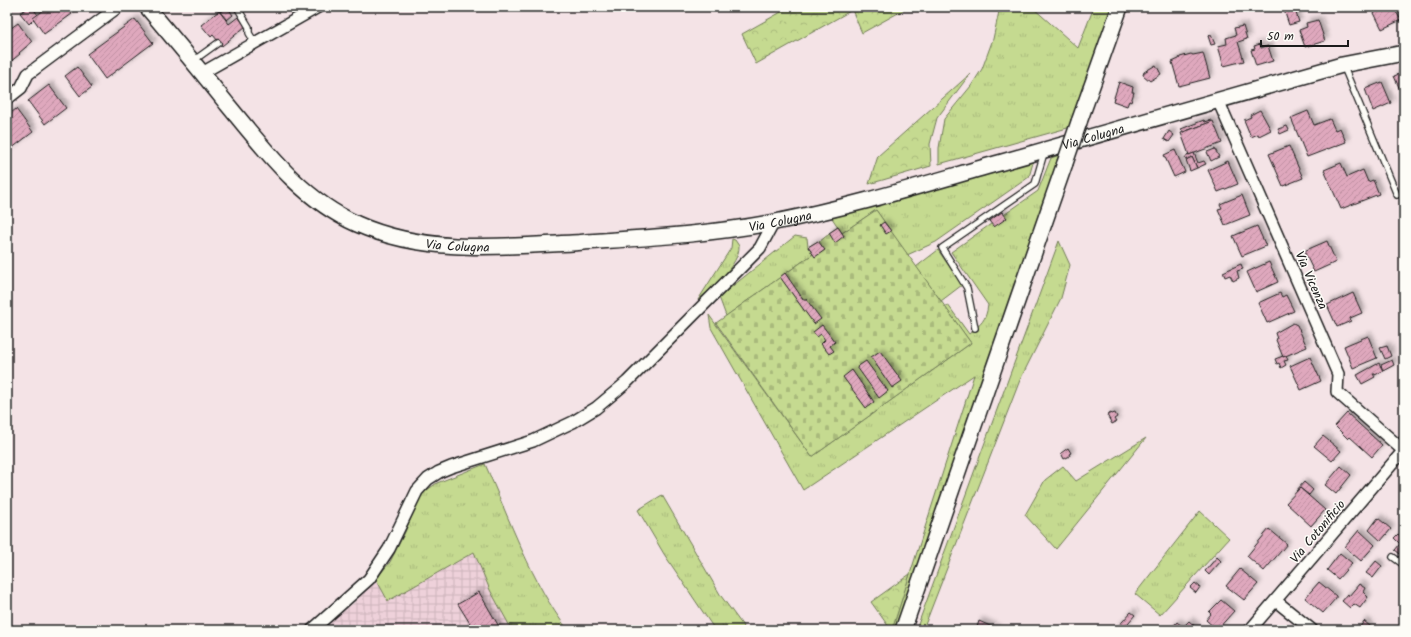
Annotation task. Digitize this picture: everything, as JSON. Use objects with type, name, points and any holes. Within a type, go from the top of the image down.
[{"type":"street","points":[[7,99],[21,88],[28,74],[118,7]]},
{"type":"street","name":"Via Colugna","points":[[147,7],[272,159],[305,192],[340,215],[357,224],[383,234],[412,241],[441,245],[503,247],[690,235],[774,222],[905,190],[1342,65],[1404,53]]},
{"type":"street","points":[[197,67],[255,43],[318,7]]},
{"type":"street","points":[[902,630],[1120,7]]},
{"type":"street","name":"Via Vicenza","points":[[1218,100],[1338,374],[1337,392],[1404,451]]},
{"type":"street","points":[[312,630],[369,579],[389,549],[417,491],[428,479],[451,467],[533,441],[574,422],[596,408],[627,382],[760,248],[774,222]]},
{"type":"street","name":"Via Cotonificio","points":[[1250,630],[1404,451]]},
{"type":"street","points":[[1276,601],[1312,630]]},
{"type":"lane","points":[[237,7],[249,27],[249,33],[255,43]]},
{"type":"lane","points":[[197,67],[218,43]]},
{"type":"lane","points":[[1342,65],[1397,195]]},
{"type":"lane","points":[[975,328],[967,288],[942,248],[1035,184],[1045,150]]},
{"type":"lane","points":[[1393,557],[1404,565]]},
{"type":"shaded area","points":[[474,552],[491,590],[512,630],[318,630],[353,604],[376,579],[388,600]]},
{"type":"green space","points":[[790,7],[909,7],[862,33],[852,10],[756,64],[742,34]]},
{"type":"green space","points":[[1000,7],[1032,7],[1078,48],[1094,7],[1113,7],[1071,127],[939,164],[939,148],[944,119],[971,86],[982,69],[993,39]]},
{"type":"green space","points":[[970,74],[937,118],[930,144],[931,166],[869,184],[878,156]]},
{"type":"green space","points":[[1065,153],[897,630],[892,630],[974,375],[803,490],[711,328],[709,315],[812,457],[971,343],[945,307],[948,305],[969,334],[977,328],[984,319],[988,305],[951,252],[1038,191],[1051,158]]},
{"type":"green space","points":[[1034,159],[1029,177],[936,242],[907,255],[876,210],[842,233],[832,218]]},
{"type":"green space","points":[[876,210],[971,343],[812,457],[716,323],[813,254],[808,247],[818,241],[819,242],[838,227],[842,233]]},
{"type":"green space","points":[[795,236],[807,238],[808,247],[813,254],[726,316],[719,297]]},
{"type":"green space","points":[[732,239],[735,240],[739,246],[735,260],[724,276],[698,300],[731,248]]},
{"type":"green space","points":[[1059,241],[1070,265],[1061,298],[1020,380],[923,630],[916,630]]},
{"type":"green space","points":[[938,250],[962,285],[941,301],[916,267]]},
{"type":"green space","points":[[1146,438],[1056,549],[1025,515],[1045,480],[1063,466],[1076,481]]},
{"type":"green space","points":[[485,464],[532,572],[555,612],[568,630],[512,630],[490,590],[474,552],[388,601],[376,579],[390,562],[417,503],[424,492],[437,483]]},
{"type":"green space","points":[[662,495],[721,596],[746,630],[715,630],[664,554],[638,510]]},
{"type":"green space","points":[[1200,511],[1229,538],[1160,615],[1135,594]]},
{"type":"green space","points":[[910,574],[892,630],[891,630],[871,602]]},
{"type":"building","points":[[29,7],[32,7],[38,15],[29,24],[20,13]]},
{"type":"building","points":[[48,7],[67,7],[72,14],[44,34],[33,18]]},
{"type":"building","points":[[227,7],[233,15],[227,20],[220,12]]},
{"type":"building","points":[[1283,7],[1294,7],[1299,22],[1289,25]]},
{"type":"building","points":[[1385,7],[1393,7],[1401,20],[1382,29],[1374,13]]},
{"type":"building","points":[[219,11],[229,24],[238,17],[246,26],[222,46],[213,35],[211,37],[201,25]]},
{"type":"building","points":[[135,19],[153,43],[105,79],[87,54]]},
{"type":"building","points":[[1318,20],[1325,41],[1305,47],[1299,30],[1307,27],[1306,23]]},
{"type":"building","points":[[18,23],[32,42],[9,63],[7,61],[7,31]]},
{"type":"building","points":[[1243,26],[1247,39],[1238,42],[1244,61],[1224,66],[1218,46],[1227,44],[1226,38],[1236,35],[1234,28]]},
{"type":"building","points":[[1211,35],[1215,44],[1211,45],[1208,36]]},
{"type":"building","points":[[1260,44],[1261,48],[1268,46],[1273,61],[1256,66],[1251,50],[1255,49],[1254,46]]},
{"type":"building","points":[[1203,53],[1210,78],[1179,86],[1172,62],[1180,57]]},
{"type":"building","points":[[1156,65],[1161,74],[1150,81],[1143,75],[1144,72]]},
{"type":"building","points":[[77,67],[92,87],[80,96],[65,76]]},
{"type":"building","points":[[1404,72],[1404,99],[1394,76]]},
{"type":"building","points":[[1119,82],[1133,87],[1132,92],[1134,92],[1131,102],[1129,101],[1127,106],[1113,101]]},
{"type":"building","points":[[1382,82],[1391,103],[1373,111],[1365,89]]},
{"type":"building","points":[[49,85],[66,108],[45,124],[28,101]]},
{"type":"building","points":[[16,109],[33,132],[7,152],[7,116]]},
{"type":"building","points":[[1260,110],[1271,130],[1259,136],[1258,134],[1251,137],[1244,120]]},
{"type":"building","points":[[1308,111],[1314,125],[1330,119],[1335,130],[1340,128],[1346,142],[1307,157],[1291,118]]},
{"type":"building","points":[[1204,120],[1205,122],[1211,120],[1211,122],[1183,132],[1181,129]]},
{"type":"building","points":[[1213,121],[1222,143],[1189,155],[1181,133]]},
{"type":"building","points":[[1287,126],[1289,130],[1280,134],[1278,129]]},
{"type":"building","points":[[1169,131],[1174,135],[1169,142],[1164,139]]},
{"type":"building","points":[[1289,146],[1303,178],[1283,186],[1269,154]]},
{"type":"building","points":[[1215,149],[1219,157],[1211,161],[1207,152]]},
{"type":"building","points":[[1175,150],[1185,172],[1174,177],[1164,155]]},
{"type":"building","points":[[1194,153],[1198,163],[1204,161],[1206,164],[1197,168],[1192,157],[1186,160],[1185,158],[1188,154]]},
{"type":"building","points":[[1192,157],[1197,168],[1190,171],[1186,160]]},
{"type":"building","points":[[1228,161],[1238,184],[1218,192],[1208,170]]},
{"type":"building","points":[[1341,163],[1347,177],[1363,170],[1368,182],[1373,180],[1379,194],[1341,209],[1324,170]]},
{"type":"building","points":[[1242,195],[1250,215],[1225,225],[1218,209],[1222,208],[1220,204]]},
{"type":"building","points":[[1002,212],[1007,218],[994,227],[989,221]]},
{"type":"building","points":[[884,222],[891,231],[886,234],[880,225]]},
{"type":"building","points":[[1257,226],[1266,246],[1242,256],[1233,236]]},
{"type":"building","points":[[838,227],[844,236],[835,243],[829,233]]},
{"type":"building","points":[[818,241],[825,250],[815,257],[808,247]]},
{"type":"building","points":[[1327,241],[1336,262],[1314,272],[1304,251]]},
{"type":"building","points":[[1269,262],[1278,282],[1256,292],[1247,272]]},
{"type":"building","points":[[1241,264],[1243,269],[1237,271],[1239,278],[1233,281],[1230,275],[1225,277],[1223,272]]},
{"type":"building","points":[[785,273],[803,299],[806,299],[821,319],[814,324],[780,277]]},
{"type":"building","points":[[1280,293],[1282,297],[1286,295],[1294,311],[1267,323],[1258,303]]},
{"type":"building","points":[[1353,293],[1362,313],[1350,318],[1351,321],[1337,327],[1327,305]]},
{"type":"building","points":[[1293,323],[1297,325],[1307,347],[1283,357],[1276,340],[1275,333]]},
{"type":"building","points":[[822,325],[835,342],[830,346],[834,351],[829,354],[821,344],[825,340],[821,334],[817,337],[813,332]]},
{"type":"building","points":[[1368,336],[1377,358],[1353,368],[1344,346]]},
{"type":"building","points":[[1387,346],[1391,356],[1385,359],[1380,348]]},
{"type":"building","points":[[880,351],[902,381],[892,388],[871,357]]},
{"type":"building","points":[[1286,356],[1288,360],[1284,361],[1286,365],[1281,368],[1275,359]]},
{"type":"building","points":[[1310,357],[1321,381],[1301,390],[1290,366]]},
{"type":"building","points":[[1392,360],[1394,365],[1383,371],[1381,365]]},
{"type":"building","points":[[866,361],[888,391],[879,398],[857,367]]},
{"type":"building","points":[[1379,363],[1383,371],[1375,375],[1373,374],[1375,377],[1362,384],[1357,375]]},
{"type":"building","points":[[852,370],[874,402],[866,408],[843,377]]},
{"type":"building","points":[[1115,413],[1117,417],[1114,419],[1116,422],[1112,424],[1107,415]]},
{"type":"building","points":[[1347,413],[1382,445],[1372,457],[1350,437],[1348,439],[1335,426]]},
{"type":"building","points":[[1323,436],[1341,451],[1332,461],[1314,446]]},
{"type":"building","points":[[1068,448],[1071,453],[1069,454],[1070,456],[1064,459],[1061,453]]},
{"type":"building","points":[[1341,466],[1351,475],[1336,494],[1325,485]]},
{"type":"building","points":[[1304,482],[1313,490],[1309,495],[1300,488],[1297,492],[1296,491]]},
{"type":"building","points":[[1300,488],[1325,510],[1311,526],[1286,503]]},
{"type":"building","points":[[1378,518],[1391,529],[1381,541],[1369,530]]},
{"type":"building","points":[[1269,529],[1287,544],[1264,571],[1247,556]]},
{"type":"building","points":[[1359,530],[1375,545],[1361,561],[1345,547]]},
{"type":"building","points":[[1398,534],[1404,539],[1400,544],[1394,538]]},
{"type":"building","points":[[1404,539],[1404,557],[1395,550]]},
{"type":"building","points":[[1340,553],[1352,563],[1338,579],[1327,570]]},
{"type":"building","points":[[1217,557],[1221,561],[1209,575],[1205,571]]},
{"type":"building","points":[[1376,561],[1382,566],[1373,578],[1366,573]]},
{"type":"building","points":[[1240,569],[1258,584],[1244,600],[1226,586]]},
{"type":"building","points":[[1319,582],[1336,596],[1336,598],[1323,613],[1305,598]]},
{"type":"building","points":[[1195,583],[1200,587],[1196,593],[1190,588]]},
{"type":"building","points":[[1359,584],[1365,588],[1363,592],[1368,597],[1360,608],[1354,604],[1350,608],[1342,601],[1348,594],[1349,596]]},
{"type":"building","points":[[479,592],[501,630],[474,630],[458,604]]},
{"type":"building","points":[[1221,600],[1234,611],[1217,630],[1206,620],[1211,614],[1209,612]]},
{"type":"building","points":[[1131,612],[1135,615],[1122,630],[1115,630]]},
{"type":"building","points":[[979,621],[999,630],[976,630]]},
{"type":"building","points":[[1189,621],[1199,630],[1170,630],[1177,622],[1183,627]]},
{"type":"building","points":[[1364,621],[1371,627],[1368,630],[1358,630]]}]
